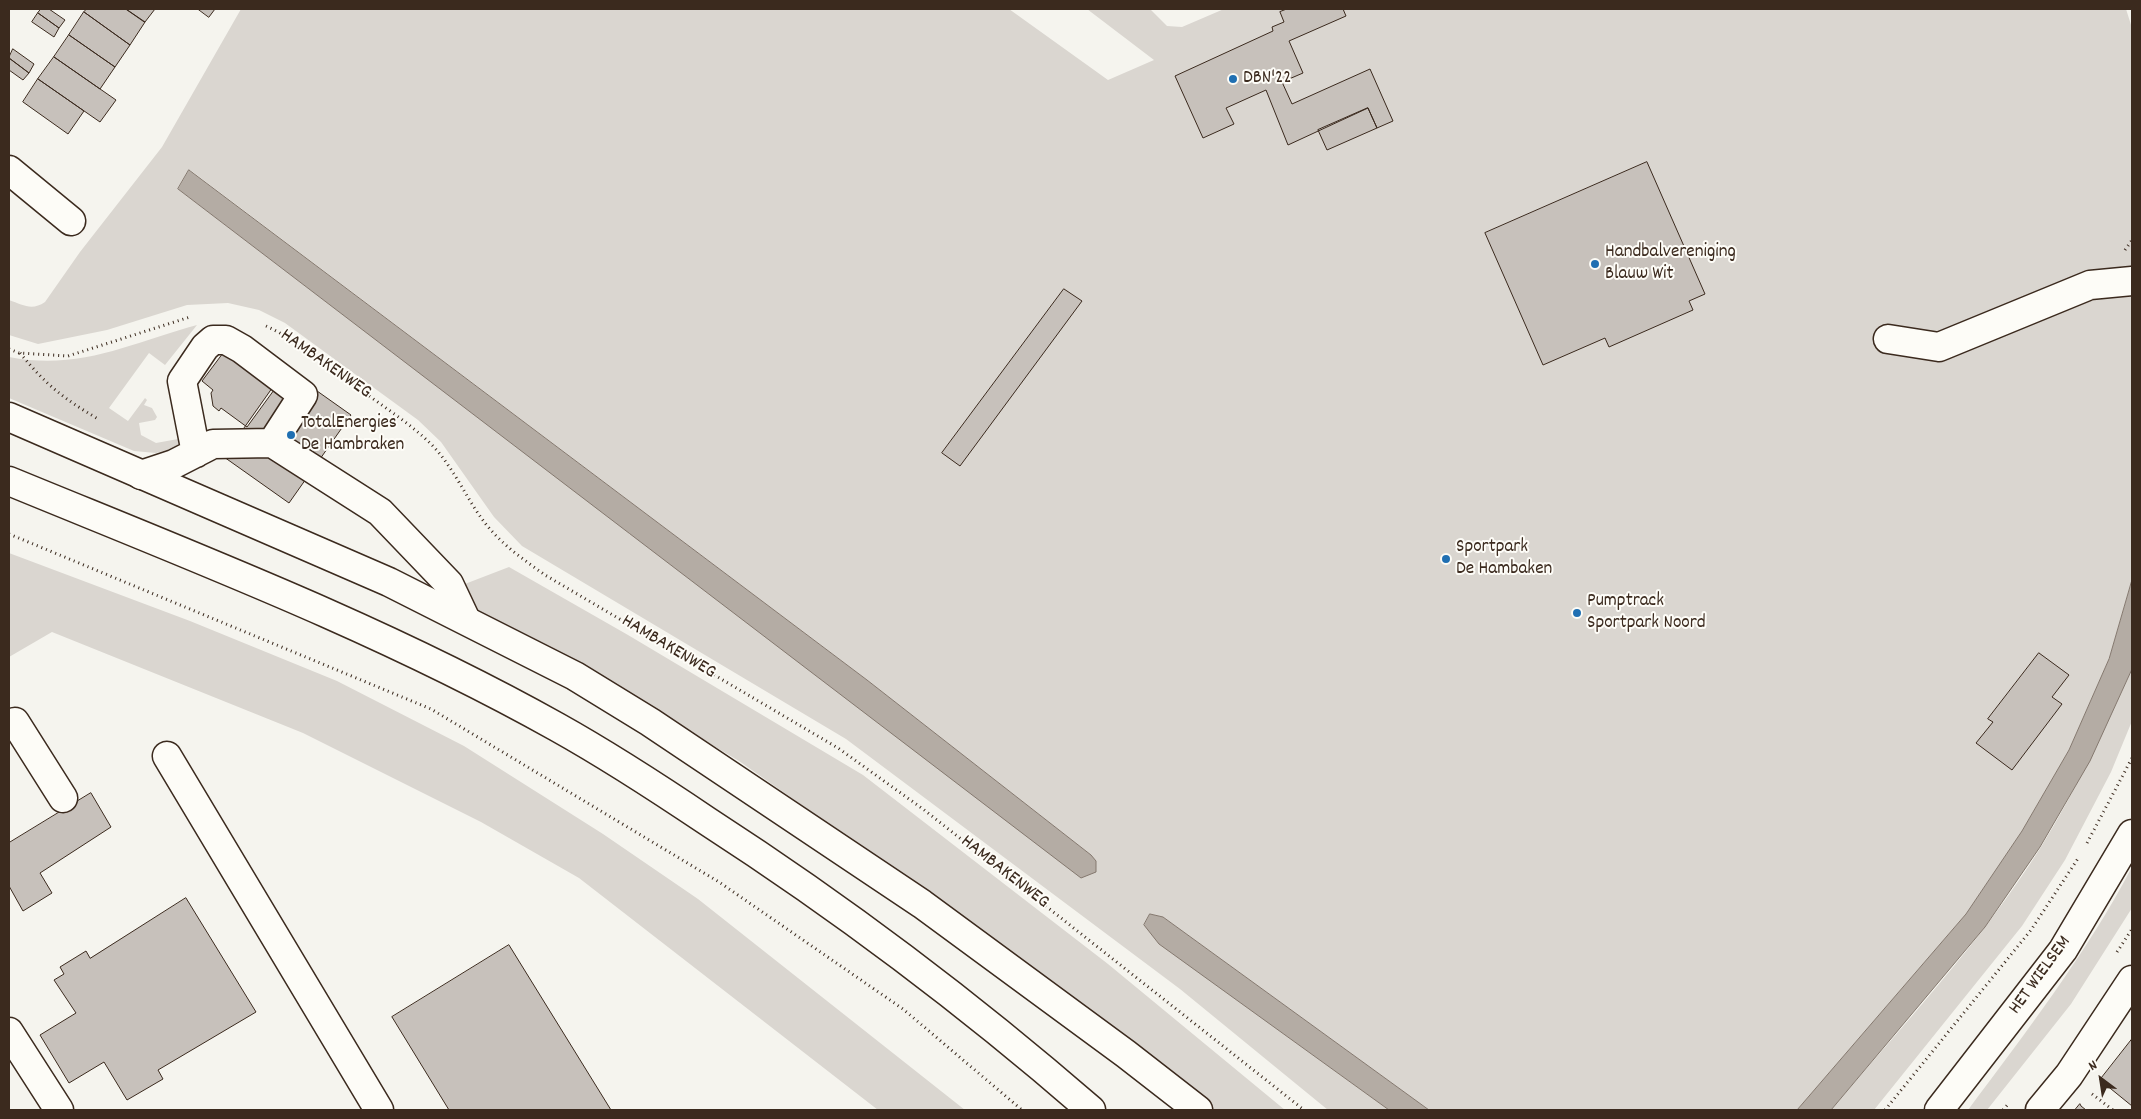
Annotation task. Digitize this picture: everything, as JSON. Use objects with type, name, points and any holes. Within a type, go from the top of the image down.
[{"type":"main road","points":[[9,170],[71,221]]},
{"type":"main road","points":[[1888,339],[1939,347],[2090,285],[2132,280]]},
{"type":"main road","points":[[196,453],[182,381],[205,347],[213,340],[226,340],[242,349],[303,395],[272,443]]},
{"type":"main road","points":[[9,417],[388,582],[574,676],[633,712],[914,898],[1118,1048],[1198,1110]]},
{"type":"main road","points":[[141,475],[174,464],[213,444],[272,443],[380,512],[449,584],[466,620]]},
{"type":"main road","points":[[9,481],[304,602],[453,672],[557,727],[643,778],[750,849],[889,946],[1003,1034],[1091,1110]]},
{"type":"main road","points":[[9,726],[15,722],[63,798]]},
{"type":"main road","points":[[167,756],[379,1110]]},
{"type":"main road","name":"HET WIELSEM","points":[[1939,1110],[2063,950],[2132,834]]},
{"type":"main road","points":[[2040,1110],[2069,1075],[2132,980]]},
{"type":"main road","points":[[9,1032],[60,1110]]},
{"type":"path","points":[[9,349],[20,353],[68,356],[198,316]]},
{"type":"path","name":"HAMBAKENWEG","points":[[260,323],[277,331],[327,365],[410,426],[432,446],[449,467],[486,524],[516,554],[545,575],[838,748],[923,810],[1304,1110]]},
{"type":"path","points":[[20,353],[40,378],[64,399],[104,423]]},
{"type":"path","points":[[9,534],[431,709],[719,882],[903,1008],[1022,1110]]},
{"type":"path","points":[[1885,1110],[2031,930],[2083,852],[2132,758]]},
{"type":"path","points":[[2109,1107],[2113,1110]]},
{"type":"shaded area","name":"Sportpark De Hambaken","points":[[241,9],[1009,9],[1108,80],[1154,60],[1087,9],[1150,9],[1167,26],[1182,27],[1224,9],[2126,9],[2132,28],[2132,580],[2109,659],[2069,750],[2022,831],[1966,914],[1797,1110],[1429,1110],[1163,917],[1150,914],[1160,944],[1389,1110],[1328,1110],[1180,989],[846,739],[522,546],[494,517],[441,442],[418,420],[285,323],[259,310],[228,303],[187,305],[107,330],[38,344],[9,335],[9,300],[32,307],[45,302],[80,252],[162,147]],"holes":[[[190,170],[867,680],[1091,855],[840,693],[178,189]]]},
{"type":"shaded area","points":[[189,170],[867,680],[1091,855],[1096,861],[1096,872],[1081,878],[178,189]]},
{"type":"shaded area","points":[[197,325],[165,365],[149,353],[109,408],[128,421],[145,398],[147,400],[144,405],[152,408],[157,417],[155,420],[139,423],[141,435],[156,443],[178,439],[180,444],[178,447],[156,453],[134,451],[9,398],[9,357],[35,360],[82,358],[127,347]]},
{"type":"shaded area","points":[[9,553],[190,621],[337,681],[464,746],[603,834],[698,899],[965,1110],[878,1110],[579,878],[481,822],[303,733],[52,632],[9,657]]},
{"type":"shaded area","points":[[509,567],[628,635],[863,775],[1108,964],[1285,1110],[1212,1110],[907,879],[739,761],[603,680],[444,592]]},
{"type":"shaded area","points":[[2132,580],[2132,669],[2090,761],[2040,847],[1985,927],[1831,1110],[1797,1110],[1966,914],[2022,831],[2069,750],[2109,659]]},
{"type":"shaded area","points":[[2132,669],[2132,721],[2111,772],[2065,860],[2022,926],[1874,1110],[1831,1110],[1940,982],[2018,882],[2041,847],[2078,782]]},
{"type":"shaded area","points":[[2132,867],[2132,908],[2071,1004],[1987,1110],[1968,1110],[2034,1022],[2076,961]]},
{"type":"shaded area","points":[[1150,914],[1163,917],[1429,1110],[1389,1110],[1159,944],[1144,925]]},
{"type":"building","points":[[41,9],[49,9],[65,20],[59,28],[38,13]]},
{"type":"building","points":[[87,9],[126,9],[145,22],[130,45],[84,12]]},
{"type":"building","points":[[126,9],[155,9],[145,22]]},
{"type":"building","points":[[198,9],[215,9],[209,17]]},
{"type":"building","name":"DBN'22","points":[[1287,9],[1343,9],[1346,16],[1289,41],[1303,73],[1282,82],[1292,104],[1370,69],[1393,121],[1377,128],[1368,108],[1288,145],[1266,90],[1226,108],[1234,124],[1203,138],[1175,76],[1273,31],[1272,27],[1284,22],[1280,12]]},
{"type":"building","points":[[84,12],[130,45],[115,67],[69,35]]},
{"type":"building","points":[[38,13],[59,28],[54,37],[32,22]]},
{"type":"building","points":[[69,35],[115,67],[100,89],[54,57]]},
{"type":"building","points":[[13,49],[34,64],[29,73],[9,58]]},
{"type":"building","points":[[54,57],[116,100],[100,122],[38,79]]},
{"type":"building","points":[[9,58],[29,73],[23,80],[9,70]]},
{"type":"building","points":[[38,79],[84,111],[68,134],[23,102]]},
{"type":"building","points":[[1368,108],[1377,128],[1327,150],[1318,130]]},
{"type":"building","name":"Handbalvereniging Blauw Wit","points":[[1647,162],[1705,294],[1689,301],[1693,310],[1609,347],[1605,338],[1543,365],[1485,233]]},
{"type":"building","points":[[1064,289],[1082,301],[960,466],[942,453]]},
{"type":"building","points":[[249,339],[274,390],[247,427],[221,408],[219,411],[213,406],[211,393],[213,390],[202,381],[223,353],[234,361]]},
{"type":"building","points":[[286,369],[351,415],[289,503],[224,457]]},
{"type":"building","points":[[2039,653],[2069,675],[2052,697],[2062,704],[2012,770],[1976,743],[1993,722],[1988,719]]},
{"type":"building","points":[[91,793],[111,827],[40,873],[52,893],[23,911],[9,886],[9,843]]},
{"type":"building","points":[[186,898],[256,1012],[158,1070],[163,1079],[127,1100],[104,1062],[69,1083],[40,1035],[76,1013],[54,980],[64,974],[60,967],[86,951],[90,958]]},
{"type":"building","points":[[509,945],[611,1110],[449,1110],[392,1017]]},
{"type":"building","points":[[2132,1039],[2132,1106],[2100,1080]]},
{"type":"building","points":[[2080,1104],[2081,1106],[2086,1110],[2075,1110]]},
{"type":"place","name":"DBN'22","points":[[1233,79]]},
{"type":"place","name":"Handbalvereniging Blauw Wit","points":[[1595,264]]},
{"type":"place","name":"TotalEnergies De Hambraken","points":[[291,435]]},
{"type":"place","name":"Sportpark De Hambaken","points":[[1446,559]]},
{"type":"place","name":"Pumptrack Sportpark Noord","points":[[1577,613]]}]
